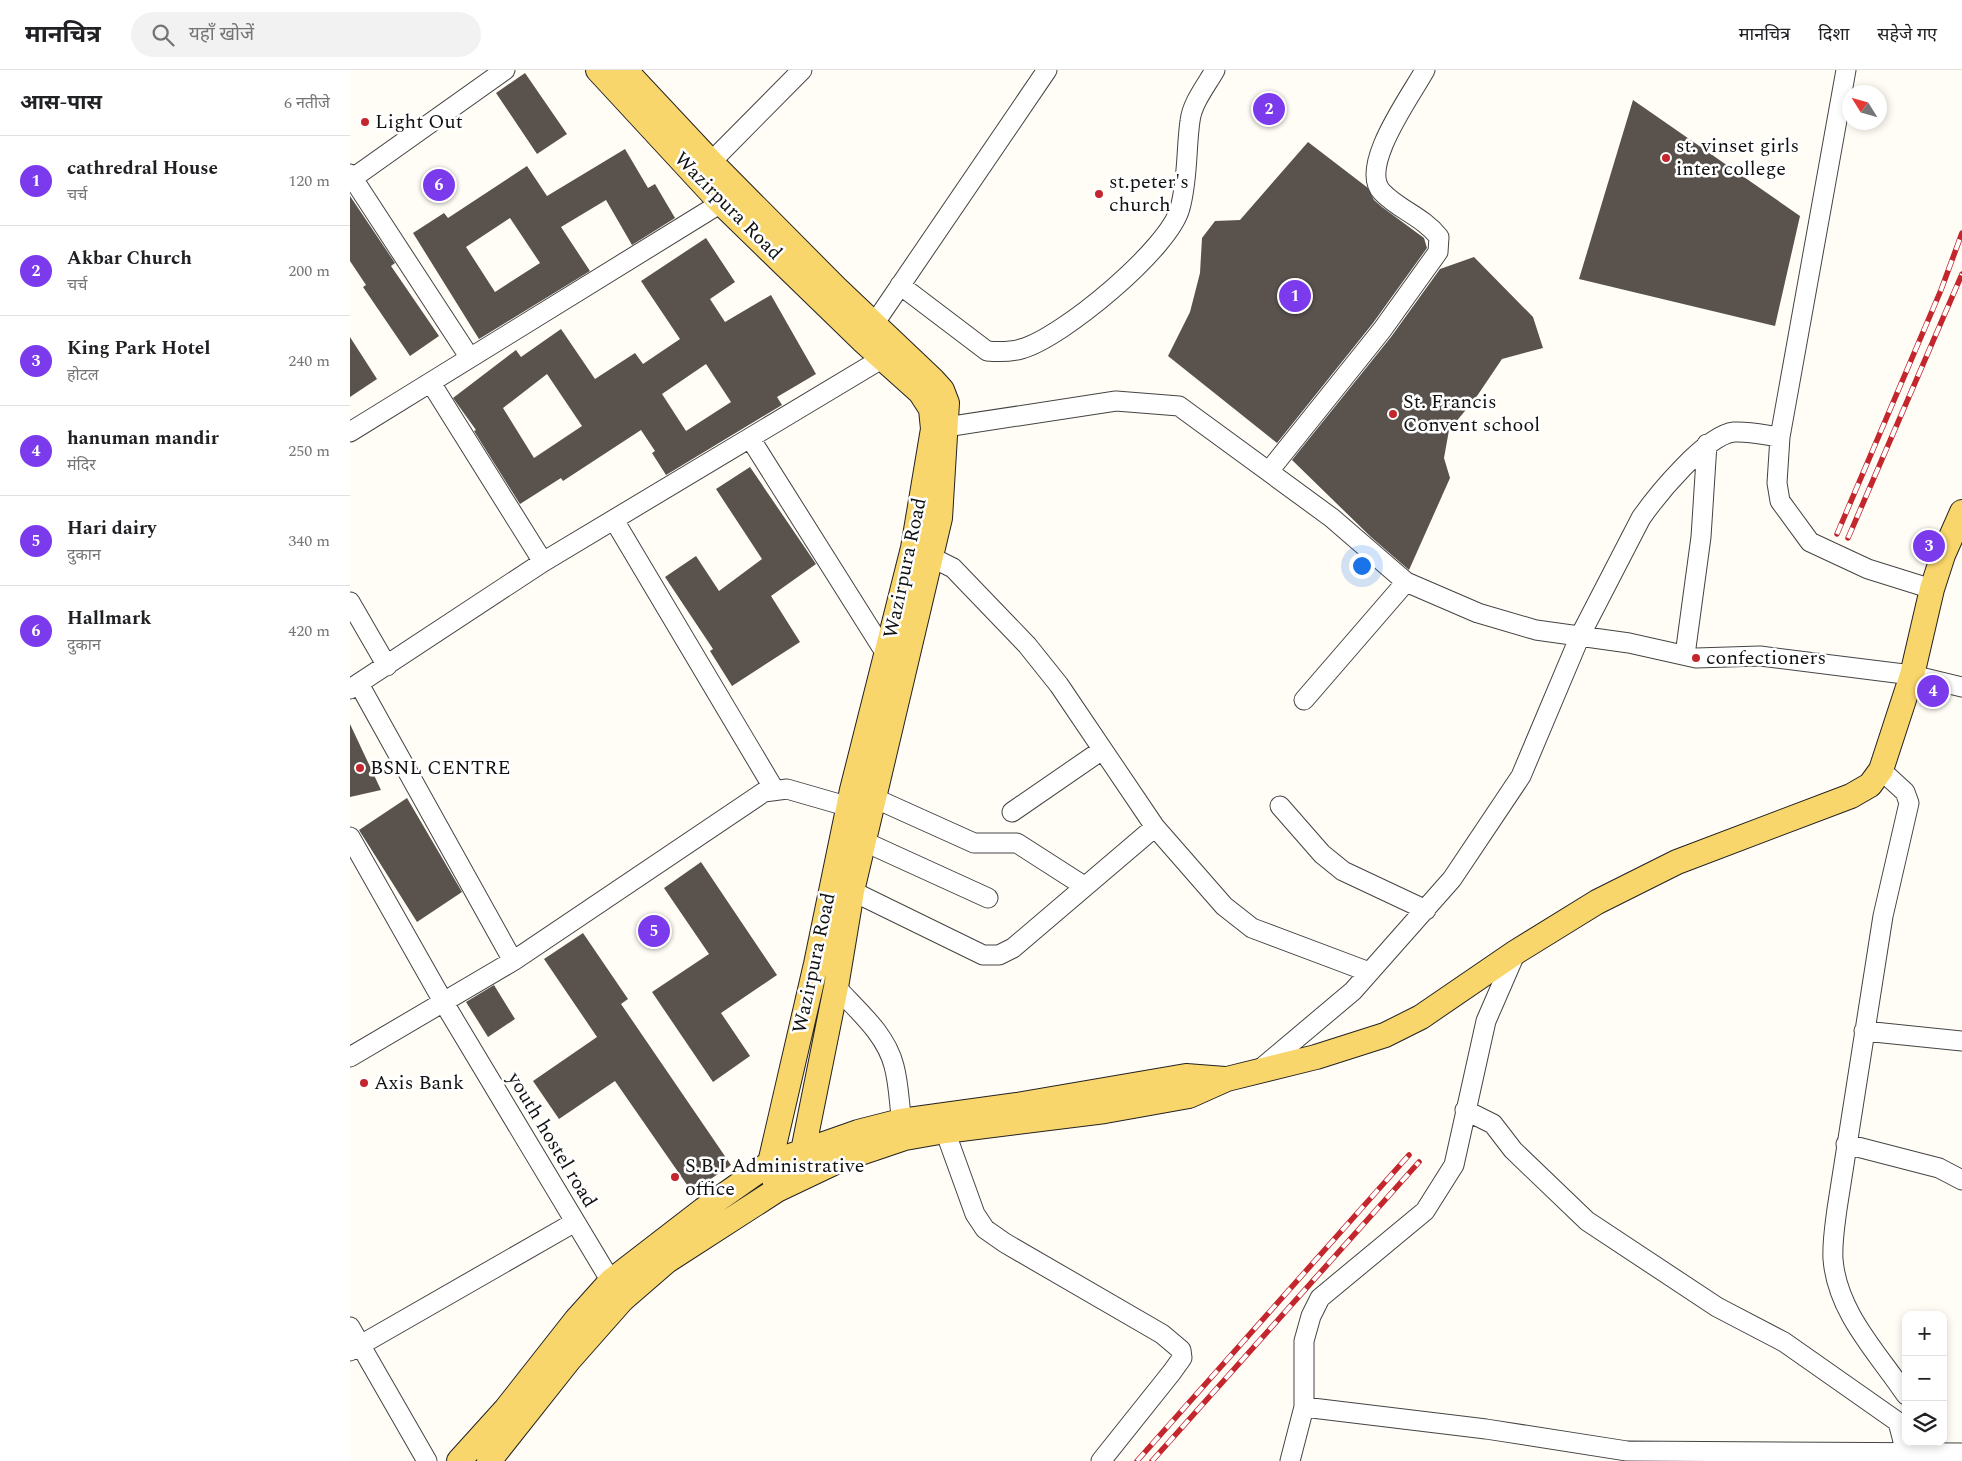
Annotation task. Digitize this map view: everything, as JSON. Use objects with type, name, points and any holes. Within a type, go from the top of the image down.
[{"type":"main road","name":"Wazirpura Road","points":[[598,70],[721,203],[920,392],[931,409],[939,429]]},
{"type":"main road","name":"Wazirpura Road","points":[[625,70],[710,162],[942,390],[947,404],[939,429],[921,552],[861,801]]},
{"type":"main road","points":[[489,1461],[569,1360],[616,1291],[702,1210],[770,1163],[858,1132],[945,1131],[1105,1111],[1180,1098],[1189,1096],[1227,1079],[1256,1073],[1386,1035],[1421,1017],[1516,952],[1597,902],[1677,862],[1851,796],[1870,785],[1881,770],[1912,675],[1932,589],[1943,555],[1962,512]]},
{"type":"main road","name":"Wazirpura Road","points":[[808,1175],[803,1151],[836,987],[852,891],[854,837],[886,654],[921,552]]},
{"type":"main road","name":"Wazirpura Road","points":[[776,1190],[770,1163],[816,964],[832,880],[854,837]]},
{"type":"main road","points":[[459,1461],[506,1409],[576,1320],[616,1291],[667,1261],[776,1190],[903,1130],[1017,1105],[1186,1076],[1227,1079]]},
{"type":"street","points":[[470,358],[351,176],[505,70]]},
{"type":"street","points":[[710,162],[802,70]]},
{"type":"street","points":[[874,324],[1047,70]]},
{"type":"street","points":[[900,285],[987,351],[1004,352],[1022,349],[1053,333],[1096,303],[1160,243],[1174,222],[1180,208],[1190,120],[1194,106],[1215,70]]},
{"type":"street","points":[[1268,471],[1382,330],[1438,252],[1439,237],[1429,224],[1381,191],[1375,179],[1376,165],[1382,146],[1426,70]]},
{"type":"street","points":[[1846,70],[1780,437],[1777,483],[1780,501],[1810,542],[1868,569],[1932,589]]},
{"type":"street","points":[[350,432],[721,203]]},
{"type":"street","points":[[513,961],[354,686],[542,562],[883,358]]},
{"type":"street","points":[[430,383],[542,562]]},
{"type":"street","points":[[939,429],[1116,402],[1179,406],[1332,518],[1406,582],[1478,613],[1536,630],[1629,643],[1696,658],[1760,656],[1912,675],[1962,687]]},
{"type":"street","points":[[1256,1073],[1353,991],[1452,879],[1521,776],[1580,636],[1641,518],[1652,502],[1706,444],[1733,432],[1780,437]]},
{"type":"street","points":[[750,438],[886,654]]},
{"type":"street","points":[[1685,656],[1701,538],[1706,444]]},
{"type":"street","points":[[614,520],[774,789]]},
{"type":"street","points":[[921,552],[953,568],[1027,645],[1059,685],[1155,827],[1224,906],[1252,928],[1369,972]]},
{"type":"street","points":[[1304,700],[1406,582]]},
{"type":"street","points":[[350,602],[386,666]]},
{"type":"street","points":[[1012,812],[1102,750]]},
{"type":"street","points":[[1881,770],[1905,792],[1909,802],[1883,916],[1836,1209],[1833,1258],[1835,1271],[1848,1311],[1902,1389]]},
{"type":"street","points":[[350,1057],[513,961],[755,798],[774,789],[787,789],[861,801],[974,843],[1017,843],[1084,886]]},
{"type":"street","points":[[1280,806],[1322,854],[1343,871],[1426,910]]},
{"type":"street","points":[[852,891],[989,956],[999,956],[1013,948],[1155,827]]},
{"type":"street","name":"youth hostel road","points":[[350,837],[444,1003],[616,1291]]},
{"type":"street","points":[[854,837],[988,898]]},
{"type":"street","points":[[1290,1461],[1304,1407],[1304,1341],[1311,1316],[1320,1298],[1425,1211],[1454,1165],[1486,1021],[1516,952]]},
{"type":"street","points":[[836,987],[880,1034],[886,1045],[894,1066],[903,1130]]},
{"type":"street","points":[[1864,1031],[1962,1041]]},
{"type":"street","points":[[1465,1110],[1493,1124],[1513,1150],[1587,1222],[1717,1307],[1784,1342],[1898,1422],[1906,1453]]},
{"type":"street","points":[[945,1131],[975,1214],[985,1229],[1005,1243],[1162,1334],[1180,1350],[1182,1358],[1101,1461]]},
{"type":"street","points":[[1846,1144],[1939,1168],[1962,1180]]},
{"type":"street","points":[[355,1348],[575,1222]]},
{"type":"street","points":[[350,1327],[355,1348],[427,1461]]},
{"type":"street","points":[[1304,1407],[1486,1429],[1627,1451],[1906,1453],[1937,1448],[1962,1453]]},
{"type":"building","points":[[525,73],[567,134],[537,154],[496,93]]},
{"type":"building","name":"st. vinset girls inter college","points":[[1633,100],[1800,216],[1775,326],[1579,279]]},
{"type":"building","points":[[1308,142],[1368,188],[1374,200],[1424,238],[1427,248],[1373,323],[1277,443],[1168,356],[1190,312],[1200,273],[1202,238],[1215,221],[1240,220]]},
{"type":"building","points":[[625,149],[648,188],[655,184],[675,218],[632,245],[606,200],[561,227],[590,271],[479,339],[413,233],[444,213],[448,218],[527,166],[547,196]],"holes":[[[510,218],[540,263],[495,292],[466,247]]]},
{"type":"building","points":[[350,196],[395,263],[391,266],[439,336],[410,356],[363,287],[366,285],[350,261]]},
{"type":"building","points":[[706,238],[735,282],[710,299],[725,322],[771,295],[816,374],[777,397],[782,405],[666,475],[652,453],[655,451],[641,430],[563,481],[561,478],[520,504],[474,431],[476,430],[453,398],[516,350],[521,357],[561,329],[595,379],[635,353],[643,364],[680,339],[641,281]],"holes":[[[706,364],[731,402],[686,431],[662,394]],[[547,374],[582,426],[534,458],[503,408]]]},
{"type":"building","name":"St. Francis Convent school","points":[[1474,257],[1533,317],[1543,348],[1502,359],[1475,399],[1449,430],[1444,458],[1450,478],[1409,570],[1371,537],[1292,460],[1391,337],[1440,269]]},
{"type":"building","points":[[350,337],[377,379],[350,397]]},
{"type":"building","points":[[750,467],[816,564],[771,596],[800,642],[732,686],[710,651],[713,649],[665,577],[696,556],[719,591],[762,559],[716,489]]},
{"type":"building","name":"BSNL CENTRE","points":[[350,724],[381,790],[350,797]]},
{"type":"building","points":[[407,798],[462,892],[417,922],[359,830]]},
{"type":"building","points":[[701,862],[777,975],[721,1013],[750,1056],[713,1082],[652,992],[709,954],[664,888]]},
{"type":"building","points":[[583,933],[628,999],[621,1004],[731,1165],[692,1192],[615,1081],[559,1119],[533,1081],[597,1037],[544,959]]},
{"type":"building","points":[[494,985],[515,1019],[488,1037],[466,1002]]},
{"type":"railway","points":[[1837,534],[1941,290],[1962,233]]},
{"type":"railway","points":[[1848,538],[1962,274]]},
{"type":"railway","points":[[1137,1461],[1409,1155]]},
{"type":"railway","points":[[1152,1461],[1419,1162]]},
{"type":"place","name":"Akbar Church","points":[[1269,109]]},
{"type":"place","name":"Light Out","points":[[365,122]]},
{"type":"place","name":"st. vinset girls inter college","points":[[1666,158]]},
{"type":"place","name":"Hallmark","points":[[439,185]]},
{"type":"place","name":"st.peter's church","points":[[1099,194]]},
{"type":"place","name":"cathredral House","points":[[1295,296]]},
{"type":"place","name":"St. Francis Convent school","points":[[1393,414]]},
{"type":"place","name":"King Park Hotel","points":[[1929,546]]},
{"type":"place","name":"confectioners","points":[[1696,658]]},
{"type":"place","name":"hanuman mandir","points":[[1933,691]]},
{"type":"place","name":"BSNL CENTRE","points":[[360,768]]},
{"type":"place","name":"Hari dairy","points":[[654,931]]},
{"type":"place","name":"Axis Bank","points":[[364,1083]]},
{"type":"place","name":"S.B.I Administrative office","points":[[675,1177]]}]
